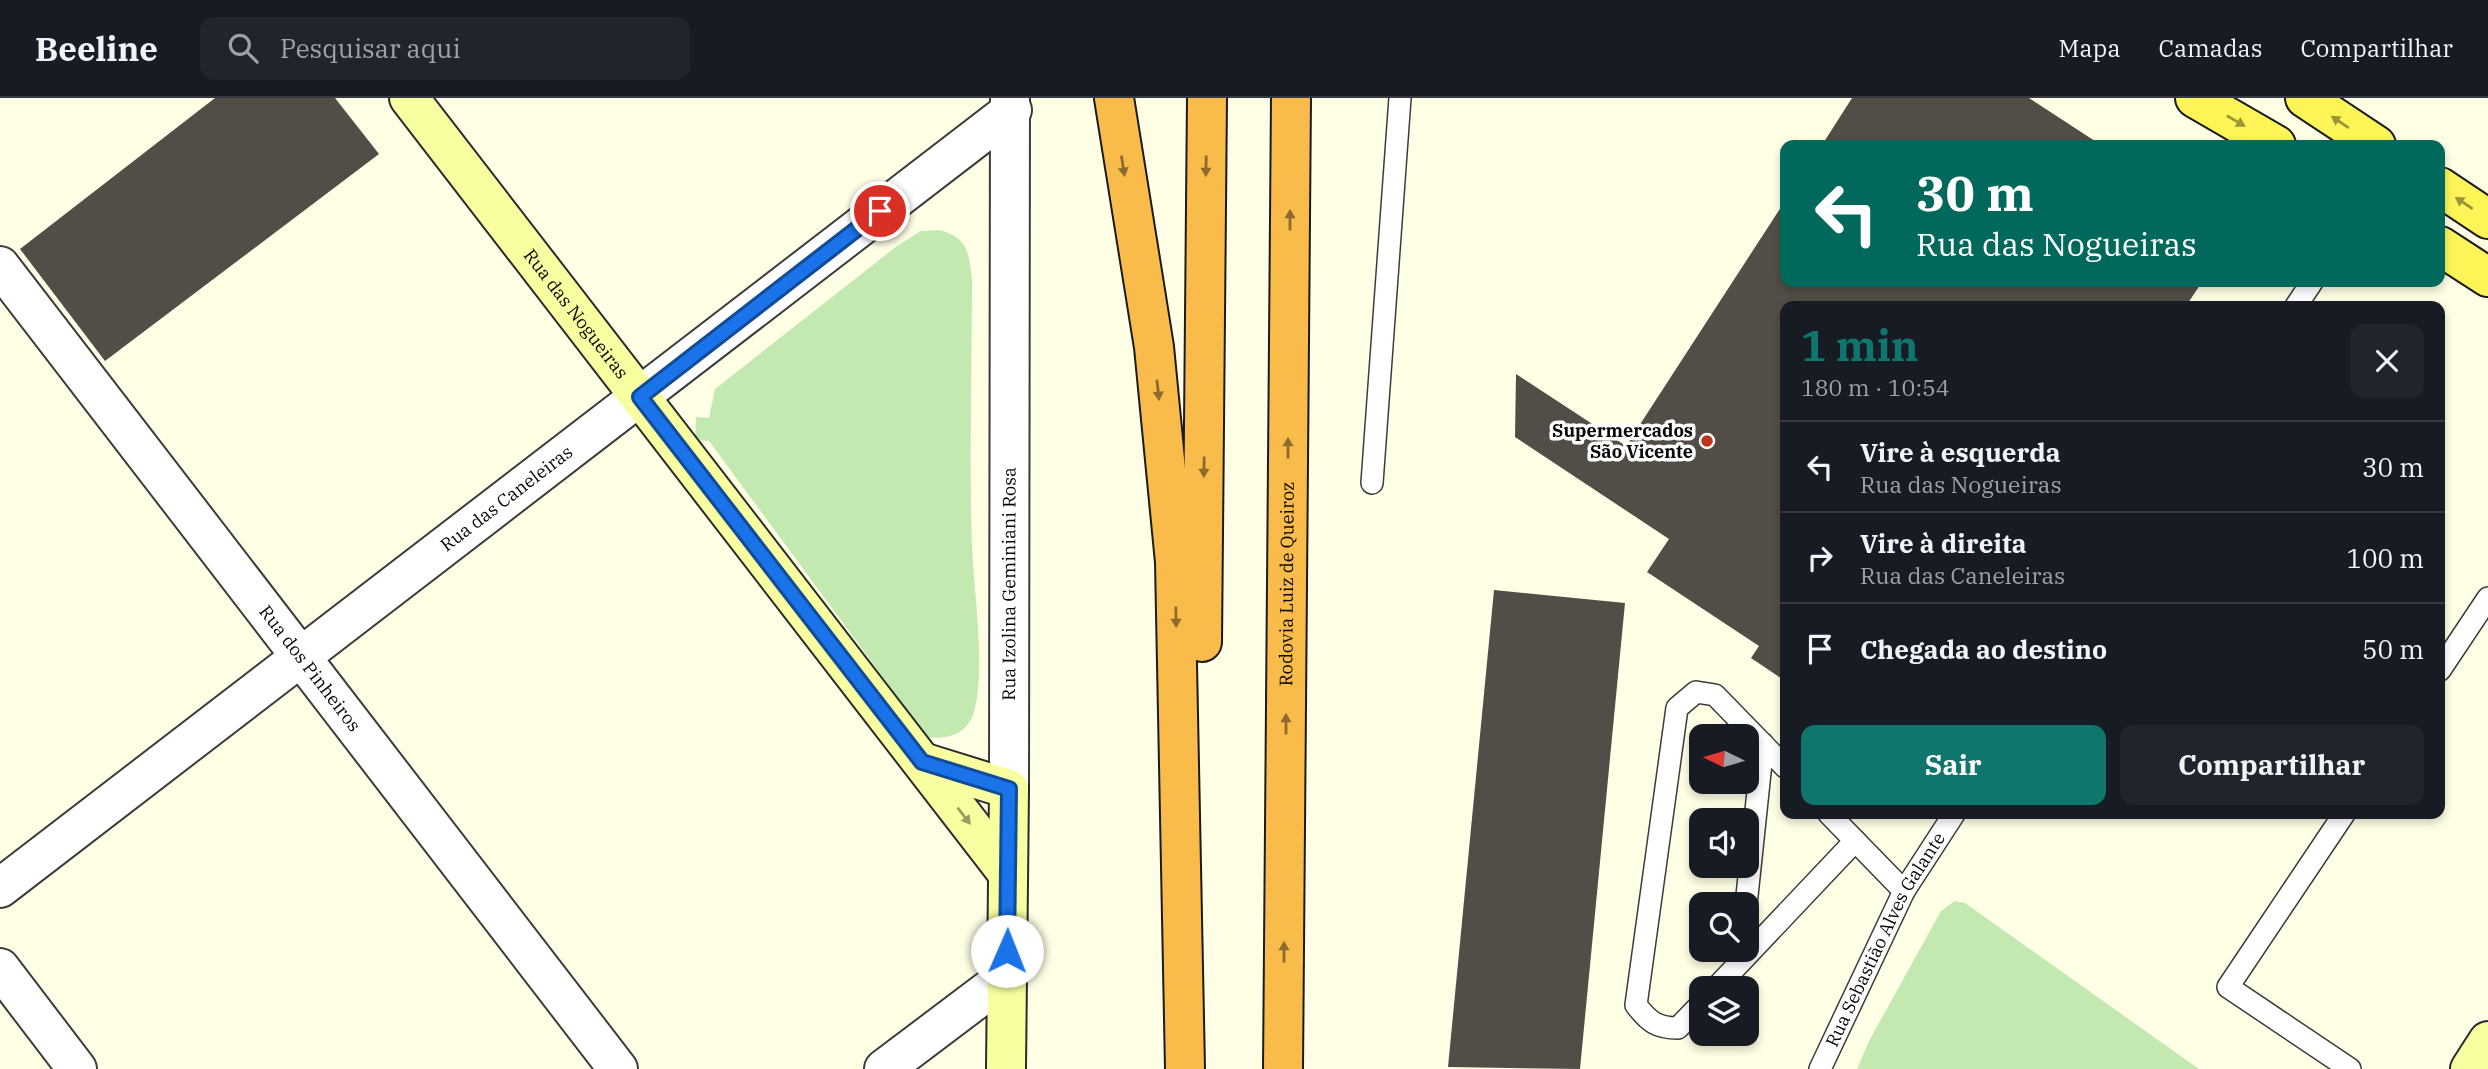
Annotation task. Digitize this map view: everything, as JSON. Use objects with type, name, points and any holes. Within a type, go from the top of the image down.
[{"type":"highway","points":[[1114,98],[1154,347],[1175,562],[1185,1069]]},
{"type":"highway","points":[[1198,1069],[1207,98]]},
{"type":"highway","name":"Rodovia Luiz de Queiroz","points":[[1283,1069],[1291,98]]},
{"type":"highway","points":[[1283,997],[1290,1069]]},
{"type":"main road","points":[[2195,98],[2268,140]]},
{"type":"main road","points":[[2305,98],[2368,140]]},
{"type":"main road","points":[[2445,190],[2488,219]]},
{"type":"main road","points":[[2445,249],[2488,277]]},
{"type":"street","name":"Rua das Nogueiras","points":[[409,98],[1008,874]]},
{"type":"street","name":"Rua das Caneleiras","points":[[0,888],[640,397],[1011,104]]},
{"type":"street","name":"Rua Izolina Geminiani Rosa","points":[[1006,1069],[1011,104]]},
{"type":"street","name":"Rua dos Pinheiros","points":[[0,266],[618,1069]]},
{"type":"street","points":[[922,762],[1009,789]]},
{"type":"street","points":[[0,968],[77,1069]]},
{"type":"street","points":[[884,1069],[1006,977]]},
{"type":"street","points":[[2470,1069],[2488,1041]]},
{"type":"lane","points":[[1372,483],[1400,98]]},
{"type":"lane","points":[[2445,662],[2488,597]]},
{"type":"lane","points":[[1689,1016],[1678,1028],[1661,1028],[1647,1020],[1636,1005],[1677,708],[1696,692],[1715,695],[1780,762]]},
{"type":"lane","points":[[1747,892],[1763,744]]},
{"type":"lane","points":[[1834,819],[1904,891]]},
{"type":"lane","name":"Rua Sebastião Alves Galante","points":[[1820,1069],[1904,891],[1951,819]]},
{"type":"lane","points":[[2341,819],[2228,987],[2350,1069]]},
{"type":"lane","points":[[1759,937],[1856,841]]},
{"type":"lane","points":[[1725,976],[1735,962]]},
{"type":"green space","points":[[938,230],[961,241],[968,253],[972,279],[971,514],[979,674],[974,712],[967,726],[956,734],[935,738],[927,737],[709,441],[695,440],[696,417],[709,418],[715,389],[897,246],[921,231]]},
{"type":"green space","points":[[1955,901],[1965,903],[2199,1069],[1857,1069],[1869,1041],[1941,911]]},
{"type":"building","points":[[215,98],[335,98],[379,154],[105,361],[20,249]]},
{"type":"building","points":[[1852,98],[2029,98],[2093,140],[1825,140]]},
{"type":"building","name":"Supermercados São Vicente","points":[[1780,209],[1780,287],[2199,287],[2189,301],[1780,301],[1780,678],[1751,658],[1759,646],[1647,572],[1669,539],[1515,437],[1516,374],[1626,446]]},
{"type":"building","points":[[1494,590],[1625,603],[1580,1069],[1448,1067]]},
{"type":"place","name":"Supermercados São Vicente","points":[[1707,441]]},
{"type":"route","points":[[880,211],[640,397],[922,762],[1009,789],[1007,951]]}]
